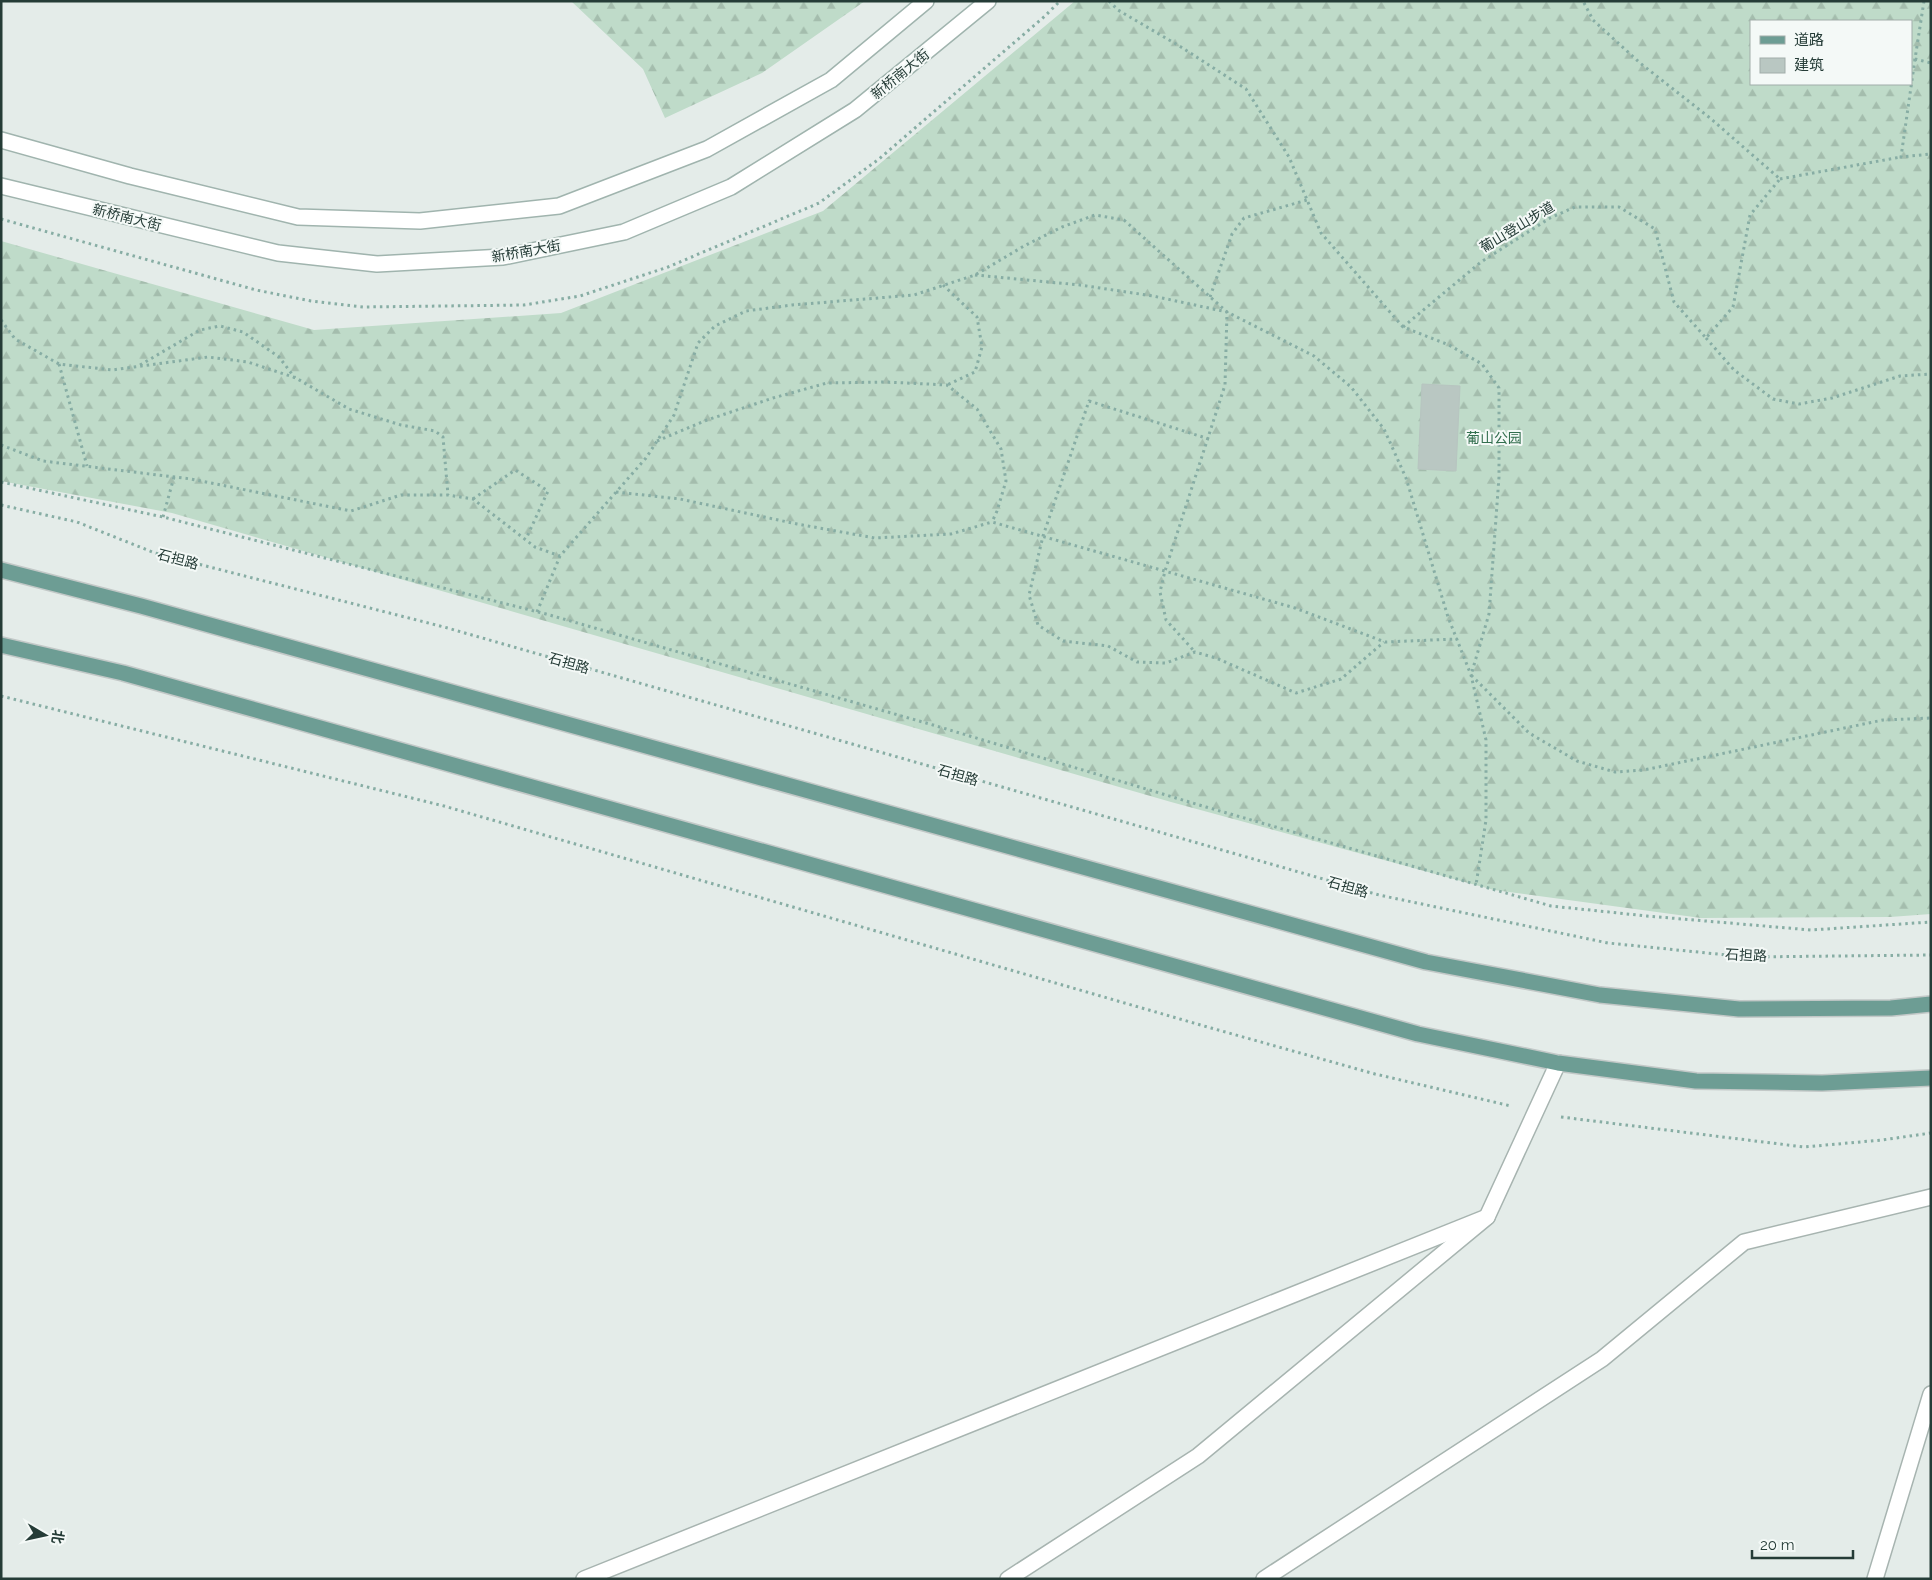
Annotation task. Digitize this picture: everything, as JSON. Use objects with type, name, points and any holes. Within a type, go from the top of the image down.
[{"type":"main road","points":[[1,140],[130,176],[298,217],[420,221],[559,206],[707,149],[823,85],[926,1]]},
{"type":"main road","name":"新桥南大街","points":[[1,186],[278,253],[377,264],[503,257],[624,232],[731,188],[855,110],[988,1]]},
{"type":"main road","points":[[1,570],[151,608],[1426,962],[1600,995],[1739,1009],[1891,1008],[1931,1004]]},
{"type":"main road","points":[[1,645],[123,673],[1408,1032],[1558,1063],[1696,1081],[1822,1083],[1931,1078]]},
{"type":"main road","points":[[1008,1579],[1198,1456],[1487,1217],[1558,1063]]},
{"type":"main road","points":[[1264,1579],[1602,1359],[1744,1242],[1931,1197]]},
{"type":"main road","points":[[584,1579],[1487,1217]]},
{"type":"main road","points":[[1875,1579],[1931,1394]]},
{"type":"path","points":[[1109,1],[1118,10],[1181,47],[1246,89],[1289,157],[1321,233],[1403,327],[1448,345],[1482,364],[1499,388],[1498,478],[1489,614],[1471,675]]},
{"type":"path","points":[[1583,1],[1593,20],[1640,63],[1710,118],[1780,178]]},
{"type":"path","points":[[1912,80],[1924,1]]},
{"type":"path","points":[[1915,59],[1931,62]]},
{"type":"path","points":[[1901,157],[1911,85]]},
{"type":"path","points":[[1706,338],[1733,308],[1750,215],[1780,178],[1901,157],[1931,154]]},
{"type":"path","points":[[1210,297],[1232,234],[1244,218],[1307,200]]},
{"type":"path","name":"葡山登山步道","points":[[1403,327],[1481,262],[1550,218],[1575,207],[1619,206],[1655,229],[1674,302],[1734,370],[1773,399],[1799,404],[1832,398],[1900,376],[1931,374]]},
{"type":"path","points":[[537,612],[560,556],[646,458],[674,415],[698,343],[715,326],[746,311],[792,305],[914,295],[975,275],[1024,246],[1062,227],[1095,215],[1124,220],[1227,312],[1314,356],[1352,387],[1384,429],[1406,478],[1448,617],[1471,675],[1486,740],[1486,820],[1476,885]]},
{"type":"path","points":[[975,275],[1080,285],[1153,296],[1227,312]]},
{"type":"path","points":[[656,442],[707,420],[772,398],[827,384],[886,382],[947,385],[975,372],[982,347],[977,317],[943,286]]},
{"type":"path","points":[[1227,312],[1225,385],[1165,571],[1160,592],[1166,620],[1195,652],[1216,658],[1296,693],[1341,679],[1385,642]]},
{"type":"path","points":[[1,320],[15,339],[59,364],[112,370],[208,357],[248,362],[296,378],[349,409],[401,425],[435,431],[443,437],[448,495]]},
{"type":"path","points":[[138,367],[200,330],[220,326],[243,332],[278,357],[296,378]]},
{"type":"path","points":[[59,364],[87,466]]},
{"type":"path","points":[[947,385],[977,409],[1001,449],[1006,480],[992,522]]},
{"type":"path","points":[[1195,652],[1166,663],[1137,662],[1108,646],[1063,641],[1038,624],[1029,594],[1043,536],[1089,401],[1209,439]]},
{"type":"path","points":[[1,445],[43,461],[174,477],[351,511],[401,495],[448,495],[472,499],[526,539],[535,548],[560,556]]},
{"type":"path","points":[[472,499],[515,470],[548,491],[526,539]]},
{"type":"path","points":[[163,517],[174,477]]},
{"type":"path","points":[[1,482],[163,517],[537,612],[933,725],[1206,807],[1551,906],[1686,920],[1811,930],[1931,922]]},
{"type":"path","points":[[616,492],[680,499],[874,538],[951,534],[992,522],[1295,608],[1385,642],[1457,639]]},
{"type":"path","name":"石担路","points":[[1,505],[77,522],[155,553],[444,628],[1378,895],[1608,943],[1747,957],[1931,955]]},
{"type":"path","points":[[1471,675],[1529,733],[1577,762],[1615,772],[1644,770],[1883,720],[1931,718]]},
{"type":"path","points":[[1,696],[444,806],[1376,1074],[1536,1112],[1582,1120],[1804,1147],[1882,1140],[1931,1133]]},
{"type":"green space","points":[[571,1],[865,1],[762,73],[665,118],[643,69]]},
{"type":"green space","name":"葡山公园","points":[[1075,1],[1931,1],[1931,914],[1890,917],[1701,918],[1494,890],[1171,802],[172,513],[1,481],[1,241],[314,330],[561,313],[823,211]]},
{"type":"building","points":[[1422,384],[1460,386],[1456,471],[1418,469]]}]
